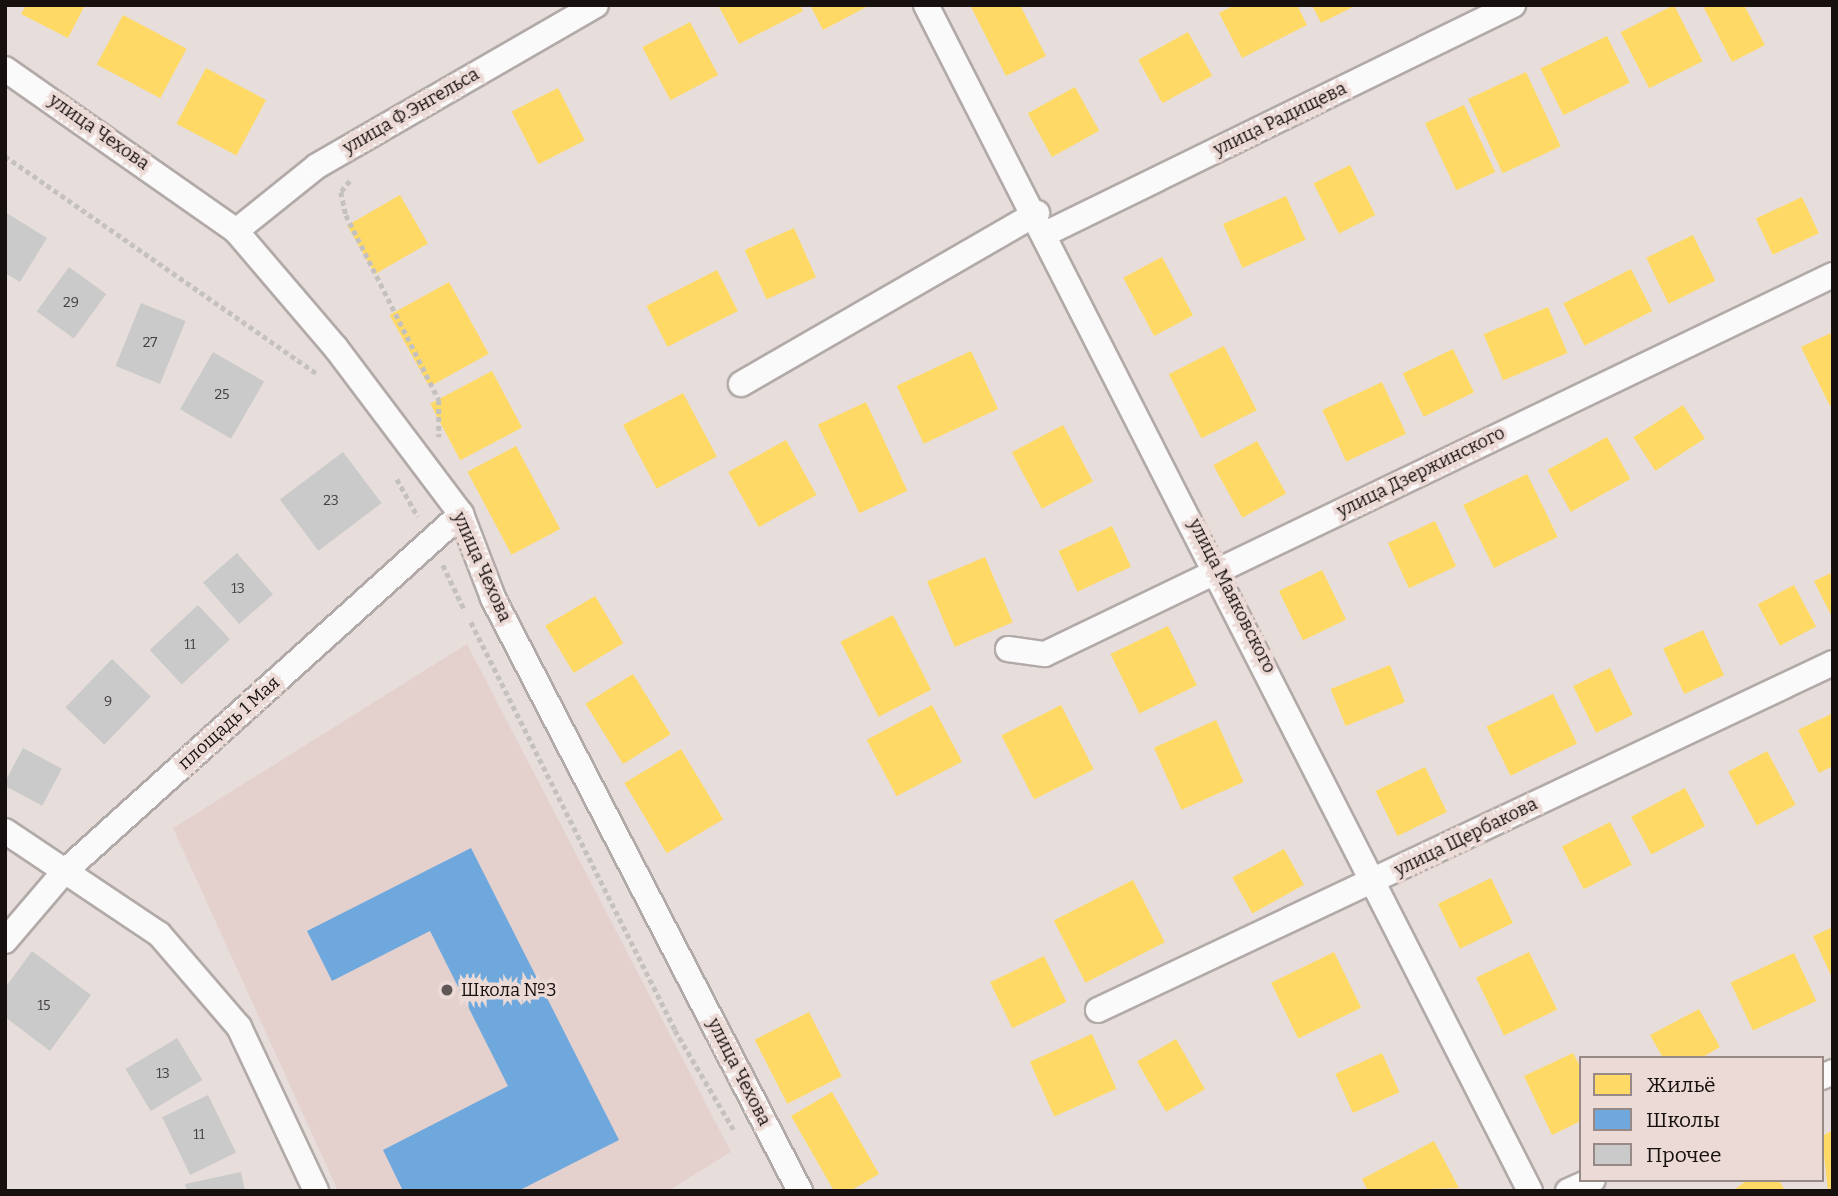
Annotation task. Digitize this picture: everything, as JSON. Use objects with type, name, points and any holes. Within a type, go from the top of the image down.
[{"type":"street","name":"улица Ф.Энгельса","points":[[236,231],[317,166],[596,5]]},
{"type":"street","name":"улица Маяковского","points":[[926,5],[1042,223],[1376,880],[1530,1191]]},
{"type":"street","name":"улица Радищева","points":[[741,384],[1042,223],[1513,5]]},
{"type":"street","name":"улица Чехова","points":[[5,69],[236,231],[461,514],[494,598],[800,1191]]},
{"type":"street","name":"улица Дзержинского","points":[[1008,649],[1045,654],[1833,275]]},
{"type":"street","name":"площадь 1 Мая","points":[[5,941],[63,873],[461,514]]},
{"type":"street","name":"улица Щербакова","points":[[1098,1010],[1833,663]]},
{"type":"street","points":[[5,831],[63,873],[159,934],[239,1027],[316,1191]]},
{"type":"street","points":[[1568,1191],[1588,1182]]},
{"type":"path","points":[[5,156],[300,357],[329,385]]},
{"type":"path","points":[[358,169],[341,192],[346,215],[439,400],[439,441],[424,465]]},
{"type":"path","points":[[391,469],[431,541],[675,1030],[736,1133]]},
{"type":"shaded area","name":"Школа №3","points":[[467,644],[731,1152],[668,1191],[338,1191],[173,828]]},
{"type":"building: Жильё","points":[[26,5],[85,5],[68,38],[21,14]]},
{"type":"building: Жильё","points":[[718,5],[800,5],[803,11],[739,44]]},
{"type":"building: Жильё","points":[[810,5],[870,5],[823,30]]},
{"type":"building: Жильё","points":[[970,5],[1020,5],[1046,56],[1006,76]]},
{"type":"building: Жильё","points":[[1235,5],[1297,5],[1307,25],[1242,58],[1219,13]]},
{"type":"building: Жильё","points":[[1312,5],[1357,5],[1321,23]]},
{"type":"building: Жильё","points":[[1674,5],[1703,61],[1649,88],[1621,32]]},
{"type":"building: Жильё","points":[[1709,5],[1744,5],[1765,45],[1732,62],[1704,8]]},
{"type":"building: Жильё","points":[[123,15],[187,49],[160,98],[97,64]]},
{"type":"building: Жильё","points":[[690,22],[718,75],[670,100],[642,47]]},
{"type":"building: Жильё","points":[[1188,32],[1212,76],[1162,103],[1138,60]]},
{"type":"building: Жильё","points":[[1607,36],[1630,83],[1563,115],[1540,68]]},
{"type":"building: Жильё","points":[[206,68],[266,100],[236,156],[176,124]]},
{"type":"building: Жильё","points":[[1526,72],[1561,146],[1503,173],[1468,99]]},
{"type":"building: Жильё","points":[[1075,87],[1099,131],[1052,157],[1028,113]]},
{"type":"building: Жильё","points":[[558,88],[585,141],[538,164],[512,112]]},
{"type":"building: Жильё","points":[[1464,105],[1495,172],[1456,190],[1425,123]]},
{"type":"building: Жильё","points":[[1350,165],[1375,215],[1339,234],[1313,184]]},
{"type":"building: Жильё","points":[[400,195],[428,243],[375,274],[347,226]]},
{"type":"building: Жильё","points":[[1286,196],[1306,240],[1242,268],[1223,224]]},
{"type":"building: Жильё","points":[[1802,197],[1819,233],[1773,255],[1756,219]]},
{"type":"building: Жильё","points":[[794,228],[816,277],[767,299],[745,250]]},
{"type":"building: Жильё","points":[[1693,235],[1715,281],[1669,304],[1646,258]]},
{"type":"building: Жильё","points":[[1162,257],[1193,315],[1154,336],[1123,278]]},
{"type":"building: Жильё","points":[[1631,269],[1652,311],[1585,345],[1563,304]]},
{"type":"building: Жильё","points":[[717,270],[738,311],[667,347],[647,306]]},
{"type":"building: Жильё","points":[[449,282],[489,354],[429,387],[390,315]]},
{"type":"building: Жильё","points":[[1548,307],[1568,353],[1503,380],[1484,334]]},
{"type":"building: Жильё","points":[[1833,332],[1833,404],[1830,406],[1801,347]]},
{"type":"building: Жильё","points":[[1224,346],[1257,410],[1201,438],[1169,374]]},
{"type":"building: Жильё","points":[[1453,349],[1474,392],[1424,417],[1403,374]]},
{"type":"building: Жильё","points":[[971,351],[998,409],[924,444],[897,386]]},
{"type":"building: Жильё","points":[[492,371],[522,428],[460,460],[430,404]]},
{"type":"building: Жильё","points":[[1382,382],[1406,434],[1346,462],[1322,410]]},
{"type":"building: Жильё","points":[[683,393],[717,457],[657,488],[623,425]]},
{"type":"building: Жильё","points":[[866,402],[907,491],[859,513],[818,424]]},
{"type":"building: Жильё","points":[[1683,405],[1705,439],[1655,471],[1634,437]]},
{"type":"building: Жильё","points":[[1063,425],[1093,482],[1042,509],[1012,452]]},
{"type":"building: Жильё","points":[[1607,437],[1630,479],[1571,512],[1548,470]]},
{"type":"building: Жильё","points":[[786,440],[817,495],[759,527],[728,472]]},
{"type":"building: Жильё","points":[[1257,441],[1286,493],[1242,518],[1213,465]]},
{"type":"building: Жильё","points":[[516,446],[560,529],[512,555],[467,472]]},
{"type":"building: Жильё","points":[[1527,474],[1558,537],[1494,568],[1463,505]]},
{"type":"building: Жильё","points":[[1435,521],[1456,566],[1409,588],[1388,543]]},
{"type":"building: Жильё","points":[[1112,526],[1131,567],[1078,592],[1059,551]]},
{"type":"building: Жильё","points":[[985,557],[1013,622],[955,647],[927,582]]},
{"type":"building: Жильё","points":[[1322,570],[1346,619],[1303,640],[1279,591]]},
{"type":"building: Жильё","points":[[1833,572],[1833,619],[1814,581]]},
{"type":"building: Жильё","points":[[1794,585],[1816,626],[1780,646],[1758,604]]},
{"type":"building: Жильё","points":[[595,596],[623,643],[574,673],[545,626]]},
{"type":"building: Жильё","points":[[893,615],[931,690],[879,717],[840,642]]},
{"type":"building: Жильё","points":[[1168,626],[1197,685],[1139,713],[1110,654]]},
{"type":"building: Жильё","points":[[1703,630],[1724,675],[1684,694],[1663,649]]},
{"type":"building: Жильё","points":[[1390,665],[1405,702],[1346,726],[1331,689]]},
{"type":"building: Жильё","points":[[1610,668],[1633,715],[1596,733],[1573,686]]},
{"type":"building: Жильё","points":[[633,674],[671,734],[623,764],[586,704]]},
{"type":"building: Жильё","points":[[1553,694],[1577,743],[1511,776],[1486,726]]},
{"type":"building: Жильё","points":[[932,705],[962,762],[897,796],[867,740]]},
{"type":"building: Жильё","points":[[1061,705],[1094,769],[1034,800],[1001,735]]},
{"type":"building: Жильё","points":[[1833,713],[1833,766],[1819,773],[1798,730]]},
{"type":"building: Жильё","points":[[1216,720],[1244,782],[1182,810],[1154,748]]},
{"type":"building: Жильё","points":[[681,749],[723,819],[667,853],[624,783]]},
{"type":"building: Жильё","points":[[1767,751],[1796,805],[1757,826],[1728,772]]},
{"type":"building: Жильё","points":[[1425,767],[1447,812],[1397,836],[1376,791]]},
{"type":"building: Жильё","points":[[1685,788],[1705,826],[1651,855],[1631,817]]},
{"type":"building: Жильё","points":[[1610,822],[1632,865],[1584,889],[1562,847]]},
{"type":"building: Жильё","points":[[1284,849],[1304,885],[1252,913],[1232,878]]},
{"type":"building: Жильё","points":[[1491,878],[1513,923],[1460,949],[1438,904]]},
{"type":"building: Жильё","points":[[1133,880],[1165,942],[1085,983],[1054,920]]},
{"type":"building: Жильё","points":[[1833,927],[1833,980],[1813,936]]},
{"type":"building: Жильё","points":[[1334,952],[1361,1008],[1298,1038],[1271,983]]},
{"type":"building: Жильё","points":[[1529,952],[1557,1010],[1504,1035],[1476,978]]},
{"type":"building: Жильё","points":[[1794,953],[1816,1001],[1753,1031],[1731,983]]},
{"type":"building: Жильё","points":[[1044,956],[1066,1002],[1012,1028],[990,982]]},
{"type":"building: Жильё","points":[[1699,1009],[1720,1047],[1704,1056],[1662,1056],[1650,1035]]},
{"type":"building: Жильё","points":[[809,1012],[842,1076],[787,1104],[755,1040]]},
{"type":"building: Жильё","points":[[1092,1034],[1116,1089],[1054,1116],[1030,1062]]},
{"type":"building: Жильё","points":[[1176,1039],[1205,1089],[1166,1112],[1137,1062]]},
{"type":"building: Жильё","points":[[1382,1053],[1399,1092],[1353,1113],[1335,1074]]},
{"type":"building: Жильё","points":[[1573,1053],[1579,1064],[1579,1122],[1552,1135],[1524,1076]]},
{"type":"building: Жильё","points":[[832,1092],[879,1174],[850,1191],[834,1191],[791,1116]]},
{"type":"building: Жильё","points":[[1833,1130],[1833,1191],[1828,1191],[1824,1135]]},
{"type":"building: Жильё","points":[[1434,1141],[1459,1188],[1368,1191],[1362,1179]]},
{"type":"building: Жильё","points":[[1744,1182],[1780,1182],[1785,1191],[1733,1191]]},
{"type":"building: Школы","points":[[471,848],[619,1140],[518,1191],[403,1191],[383,1150],[508,1086],[430,931],[332,981],[307,931]]},
{"type":"building: Прочее","points":[[5,212],[47,238],[20,282],[5,273]]},
{"type":"building: Прочее","points":[[69,267],[106,294],[74,339],[37,311]]},
{"type":"building: Прочее","points":[[141,303],[186,321],[160,384],[116,366]]},
{"type":"building: Прочее","points":[[213,352],[264,382],[231,439],[180,409]]},
{"type":"building: Прочее","points":[[343,452],[382,503],[318,551],[280,500]]},
{"type":"building: Прочее","points":[[237,553],[273,595],[239,624],[203,583]]},
{"type":"building: Прочее","points":[[198,605],[230,639],[182,684],[150,650]]},
{"type":"building: Прочее","points":[[112,659],[151,697],[104,745],[65,707]]},
{"type":"building: Прочее","points":[[23,748],[62,769],[42,806],[5,786]]},
{"type":"building: Прочее","points":[[32,951],[91,995],[50,1051],[5,1017],[5,988]]},
{"type":"building: Прочее","points":[[177,1038],[202,1080],[151,1111],[126,1069]]},
{"type":"building: Прочее","points":[[208,1095],[236,1153],[190,1175],[162,1117]]},
{"type":"building: Прочее","points":[[241,1172],[245,1191],[187,1191],[185,1184]]},
{"type":"place","name":"Школа №3","points":[[447,990]]}]
